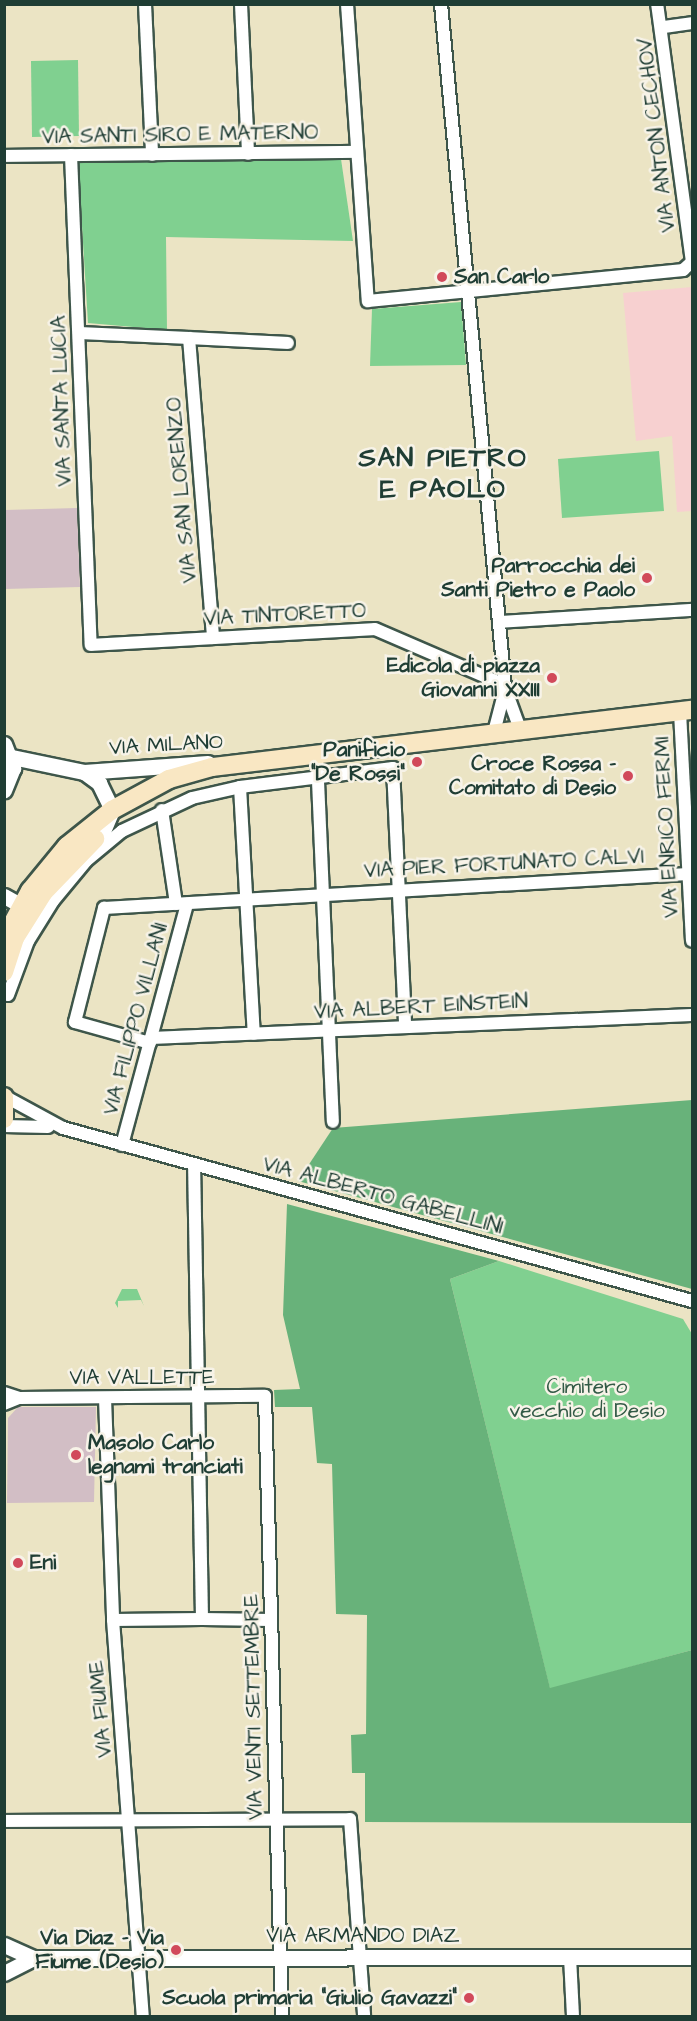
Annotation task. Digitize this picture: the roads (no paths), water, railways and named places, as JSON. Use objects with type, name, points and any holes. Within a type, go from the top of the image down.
[{"type":"main road","name":"VIA MILANO","points":[[4,939],[10,909],[67,846],[112,810],[169,779],[212,767],[250,766],[686,711]]},
{"type":"main road","name":"VIA MILANO","points":[[4,972],[15,938],[44,892],[102,832],[167,793],[250,766]]},
{"type":"main road","points":[[4,1096],[4,1119]]},
{"type":"street","points":[[145,4],[152,155]]},
{"type":"street","points":[[241,4],[248,154]]},
{"type":"street","points":[[347,4],[368,301],[469,289],[683,270],[692,262]]},
{"type":"street","points":[[441,4],[505,687],[521,732]]},
{"type":"street","name":"VIA ANTON CECHOV","points":[[657,4],[664,27],[687,165],[692,262]]},
{"type":"street","points":[[664,27],[693,23]]},
{"type":"street","name":"VIA SANTI SIRO E MATERNO","points":[[4,156],[356,153]]},
{"type":"street","name":"VIA SANTA LUCIA","points":[[71,155],[91,645]]},
{"type":"street","points":[[80,333],[288,343]]},
{"type":"street","name":"VIA SAN LORENZO","points":[[189,338],[213,638]]},
{"type":"street","points":[[499,622],[693,610]]},
{"type":"street","name":"VIA TINTORETTO","points":[[91,645],[375,629],[505,687]]},
{"type":"street","points":[[493,736],[505,687]]},
{"type":"street","name":"VIA ENRICO FERMI","points":[[686,711],[688,874],[693,941]]},
{"type":"street","points":[[4,790],[8,751]]},
{"type":"street","name":"VIA MILANO","points":[[8,751],[84,772],[201,763],[250,766]]},
{"type":"street","points":[[317,758],[333,1122]]},
{"type":"street","points":[[8,995],[28,941],[86,861],[122,831],[162,810],[240,787],[393,768],[405,1027]]},
{"type":"street","name":"VIA MILANO","points":[[84,772],[99,783],[112,810],[102,832]]},
{"type":"street","points":[[240,787],[250,900],[254,1034]]},
{"type":"street","name":"VIA FILIPPO VILLANI","points":[[122,1144],[151,1041],[182,904],[162,810]]},
{"type":"street","name":"VIA PIER FORTUNATO CALVI","points":[[182,904],[399,888],[688,874]]},
{"type":"street","name":"VIA MILANO","points":[[10,909],[44,892]]},
{"type":"street","name":"VIA ALBERT EINSTEIN","points":[[182,904],[104,908],[75,1022],[151,1041],[254,1034],[693,1015]]},
{"type":"street","name":"VIA ALBERTO GABELLINI","points":[[4,1096],[22,1110],[63,1128],[693,1301]]},
{"type":"street","name":"VIA ALBERTO GABELLINI","points":[[4,1126],[63,1128]]},
{"type":"street","points":[[194,1165],[202,1619]]},
{"type":"street","name":"VIA VALLETTE","points":[[4,1393],[19,1398],[266,1396]]},
{"type":"street","name":"VIA VENTI SETTEMBRE","points":[[266,1396],[282,2016]]},
{"type":"street","name":"VIA VALLETTE","points":[[4,1404],[19,1398]]},
{"type":"street","name":"VIA FIUME","points":[[105,1398],[113,1620],[143,2016]]},
{"type":"street","points":[[113,1620],[272,1620]]},
{"type":"street","points":[[4,1821],[350,1819],[364,2016]]},
{"type":"street","name":"VIA ARMANDO DIAZ","points":[[4,1945],[33,1958],[693,1957]]},
{"type":"street","points":[[570,1957],[573,2016]]},
{"type":"street","name":"VIA ARMANDO DIAZ","points":[[4,1973],[33,1958]]},
{"type":"place","name":"San Carlo","points":[[442,277]]},
{"type":"place","name":"Parrocchia dei Santi Pietro e Paolo","points":[[647,578]]},
{"type":"place","name":"Edicola di piazza Giovanni XXIII","points":[[552,678]]},
{"type":"place","name":"Panificio \"De Rossi\"","points":[[417,762]]},
{"type":"place","name":"Croce Rossa - Comitato di Desio","points":[[628,776]]},
{"type":"place","name":"Masolo Carlo legnami tranciati","points":[[76,1455]]},
{"type":"place","name":"Eni","points":[[18,1563]]},
{"type":"place","name":"Via Diaz - Via Fiume (Desio)","points":[[176,1950]]},
{"type":"place","name":"Scuola primaria \"Giulio Gavazzi\"","points":[[469,1998]]},
{"type":"district","name":"SAN PIETRO E PAOLO","points":[[443,474]]},
{"type":"park label","name":"Cimitero vecchio di Desio","points":[[587,1399]]}]
